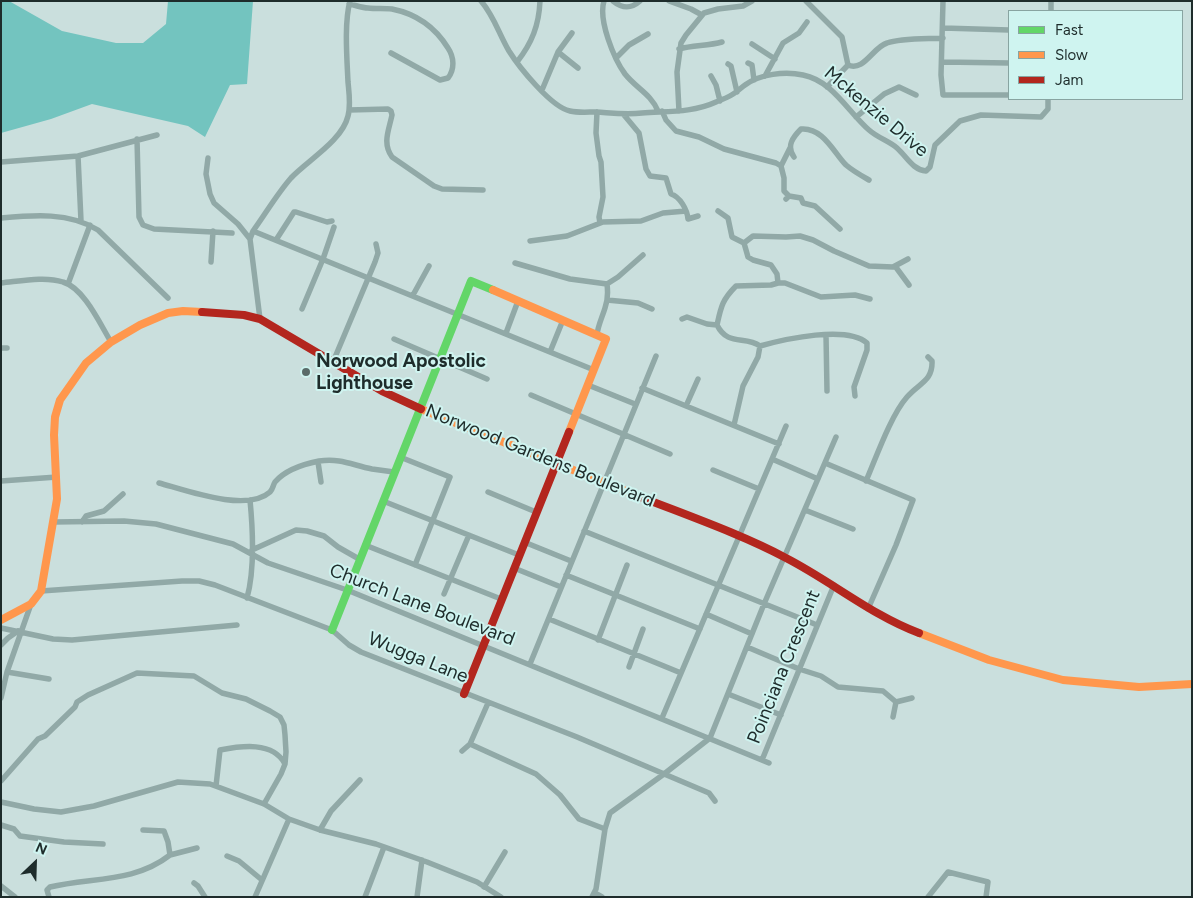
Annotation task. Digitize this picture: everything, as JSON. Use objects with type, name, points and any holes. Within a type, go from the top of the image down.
[{"type":"street","name":"Mckenzie Drive","points":[[481,1],[517,62],[550,100],[569,111],[624,115],[705,108],[737,92],[744,85],[764,76],[802,74],[814,78],[827,87],[838,96],[868,130],[882,140],[894,145],[913,165],[920,170],[926,171],[930,167],[935,145],[960,121],[981,115],[1041,117],[1048,109],[1048,100]]},
{"type":"street","points":[[517,62],[533,38],[539,19],[540,1]]},
{"type":"street","points":[[604,1],[602,7],[604,27],[616,58],[625,74],[654,101],[666,120],[676,131],[699,137],[724,149],[781,166]]},
{"type":"street","points":[[613,1],[624,7],[634,7],[640,1]]},
{"type":"street","points":[[669,1],[702,15]]},
{"type":"street","points":[[679,111],[677,84],[680,49],[686,35],[692,30],[702,15],[718,9],[743,6],[752,1]]},
{"type":"street","points":[[806,1],[842,37],[848,65]]},
{"type":"street","points":[[812,8],[815,1]]},
{"type":"street","points":[[943,1],[943,95],[1008,95]]},
{"type":"street","points":[[250,239],[292,177],[334,139],[345,125],[349,110],[347,60],[350,3],[370,8],[390,9],[420,18],[433,28],[450,52],[453,64],[451,73],[448,78],[440,80],[417,65],[392,53]]},
{"type":"street","points":[[764,76],[783,43],[799,33],[807,22]]},
{"type":"street","points":[[943,28],[1008,30]]},
{"type":"street","points":[[542,90],[558,52],[572,33]]},
{"type":"street","points":[[616,58],[629,45],[648,34]]},
{"type":"street","points":[[848,65],[852,67],[860,65],[886,43],[943,38]]},
{"type":"street","points":[[680,49],[710,46],[722,42]]},
{"type":"street","points":[[752,44],[775,59]]},
{"type":"street","points":[[558,52],[578,68]]},
{"type":"street","points":[[942,62],[1008,63]]},
{"type":"street","points":[[748,63],[752,65],[754,80]]},
{"type":"street","points":[[728,64],[731,66],[737,92]]},
{"type":"street","points":[[827,87],[848,65]]},
{"type":"street","points":[[711,76],[716,85],[720,101]]},
{"type":"street","points":[[856,117],[884,94],[899,88],[916,95]]},
{"type":"street","points":[[349,110],[388,109],[391,111],[392,115],[386,138],[388,151],[392,157],[426,182],[442,189],[482,190]]},
{"type":"street","points":[[597,112],[596,133],[601,162],[603,197],[599,217],[600,223]]},
{"type":"street","points":[[624,115],[639,133],[646,169],[650,176],[666,178],[671,194],[676,196],[686,211],[688,219],[698,216]]},
{"type":"street","points":[[840,229],[815,206],[803,203],[801,198],[788,197],[784,191],[784,178],[781,166],[791,142],[801,129],[811,130],[830,144],[849,167],[869,180]]},
{"type":"street","points":[[1,162],[78,156],[157,135]]},
{"type":"street","points":[[137,139],[140,218],[143,225],[154,229],[232,233]]},
{"type":"street","points":[[790,148],[794,157]]},
{"type":"street","points":[[78,156],[81,221]]},
{"type":"street","points":[[208,158],[206,174],[214,204],[238,224],[250,239],[260,319]]},
{"type":"street","points":[[530,241],[568,236],[600,223],[641,221],[663,213],[686,211]]},
{"type":"street","points":[[718,211],[728,218],[732,237],[744,243],[750,259],[771,264],[777,274],[778,283]]},
{"type":"street","points":[[276,240],[294,212],[333,224],[323,259],[302,310]]},
{"type":"street","points":[[1,218],[50,216],[81,221],[90,225],[98,230],[168,298]]},
{"type":"street","points":[[68,284],[90,225]]},
{"type":"street","points":[[211,262],[213,231]]},
{"type":"street","points":[[254,231],[594,370]]},
{"type":"street","points":[[744,243],[753,236],[800,236],[814,240],[869,266],[895,266],[908,259]]},
{"type":"street","points":[[333,362],[378,253],[376,244]]},
{"type":"street","points":[[515,263],[570,279],[607,284],[643,255]]},
{"type":"street","points":[[413,295],[429,266]]},
{"type":"street","points":[[895,266],[900,274],[910,282]]},
{"type":"street","points":[[1,283],[50,280],[68,284],[82,296],[111,342]]},
{"type":"street","points":[[332,630],[471,281],[606,339],[464,694]]},
{"type":"street","points":[[855,396],[854,387],[867,350],[867,343],[863,340],[839,334],[782,340],[760,346],[754,343],[729,339],[721,333],[717,325],[725,297],[736,286],[785,283],[821,297],[855,296],[870,299]]},
{"type":"street","points":[[597,335],[598,326],[607,300],[607,284]]},
{"type":"street","points":[[607,300],[638,304],[652,309]]},
{"type":"street","points":[[506,333],[518,301]]},
{"type":"street","name":"Norwood Gardens Boulevard","points":[[1,620],[31,604],[41,591],[57,499],[55,417],[60,400],[86,363],[111,342],[159,316],[173,312],[244,315],[260,319],[382,391],[420,408],[739,536],[785,557],[900,626],[929,638],[1014,667],[1063,680],[1139,687],[1192,684]]},
{"type":"street","points":[[682,319],[687,316],[707,324],[717,325]]},
{"type":"street","points":[[550,352],[563,320]]},
{"type":"street","points":[[826,335],[827,391]]},
{"type":"street","points":[[394,339],[487,379]]},
{"type":"street","points":[[734,425],[742,386],[758,357],[760,346]]},
{"type":"street","points":[[530,664],[656,356]]},
{"type":"street","points":[[866,481],[892,422],[906,398],[930,376],[933,370],[932,361],[928,357]]},
{"type":"street","points":[[686,406],[698,379]]},
{"type":"street","points":[[588,385],[635,404]]},
{"type":"street","points":[[642,388],[779,444]]},
{"type":"street","points":[[531,395],[670,454]]},
{"type":"street","points":[[662,718],[786,426]]},
{"type":"street","points":[[602,897],[594,895],[605,829],[610,813],[710,738],[764,604],[836,437]]},
{"type":"street","points":[[400,457],[450,477],[416,565]]},
{"type":"street","points":[[772,459],[818,479]]},
{"type":"street","points":[[159,483],[217,499],[250,500],[261,498],[271,491],[275,482],[285,472],[298,466],[318,462],[344,460],[370,468],[394,472]]},
{"type":"street","points":[[318,462],[321,482]]},
{"type":"street","points":[[825,463],[913,500],[868,608]]},
{"type":"street","points":[[713,470],[759,489]]},
{"type":"street","points":[[1,481],[56,477]]},
{"type":"street","points":[[488,492],[536,512]]},
{"type":"street","points":[[82,522],[86,516],[104,510],[123,494]]},
{"type":"street","points":[[247,598],[251,579],[253,532],[250,500]]},
{"type":"street","points":[[383,501],[519,555]]},
{"type":"street","points":[[805,510],[853,529]]},
{"type":"street","name":"Church Lane Boulevard","points":[[54,522],[124,521],[156,524],[233,544],[252,552],[268,564],[347,590],[769,763]]},
{"type":"street","points":[[252,552],[296,530],[324,536],[338,547],[360,559]]},
{"type":"street","points":[[584,530],[817,625]]},
{"type":"street","points":[[444,594],[469,535]]},
{"type":"street","points":[[524,542],[571,561]]},
{"type":"street","points":[[365,545],[501,599]]},
{"type":"street","points":[[598,640],[627,564]]},
{"type":"street","points":[[514,568],[561,587]]},
{"type":"street","points":[[566,575],[700,629]]},
{"type":"street","name":"Wugga Lane","points":[[41,591],[182,581],[199,582],[215,586],[332,630],[349,645],[361,652],[664,774],[709,793],[712,800],[715,801]]},
{"type":"street","name":"Poinciana Crescent","points":[[762,760],[834,585]]},
{"type":"street","points":[[1,698],[7,672],[31,604]]},
{"type":"street","points":[[706,614],[752,634]]},
{"type":"street","points":[[549,619],[681,673]]},
{"type":"street","points":[[1,628],[53,639],[72,640],[237,625]]},
{"type":"street","points":[[629,667],[643,629]]},
{"type":"street","points":[[1,645],[8,638],[20,632]]},
{"type":"street","points":[[747,647],[799,669],[821,676],[838,687],[883,691],[896,702]]},
{"type":"street","points":[[7,672],[49,679]]},
{"type":"street","points":[[1,781],[38,739],[46,736],[75,707],[77,702],[88,695],[137,673],[194,676],[222,693],[246,699],[270,711],[280,717],[284,724],[285,764],[264,804]]},
{"type":"street","points":[[728,694],[780,715]]},
{"type":"street","points":[[896,702],[912,698]]},
{"type":"street","points":[[893,717],[896,702]]},
{"type":"street","points":[[462,751],[470,744],[488,703]]},
{"type":"street","points":[[470,744],[536,774],[560,795],[579,819],[605,829]]},
{"type":"street","points":[[216,786],[220,750],[243,746],[261,748],[281,757],[285,764]]},
{"type":"street","points":[[320,830],[332,811],[360,780]]},
{"type":"street","points":[[1,802],[61,812],[94,806],[178,782],[210,784],[264,804],[290,820],[422,860],[484,887],[501,897]]},
{"type":"street","points":[[255,897],[290,820]]},
{"type":"street","points":[[1,825],[14,829],[20,836],[64,842],[103,844]]},
{"type":"street","points":[[143,830],[164,831],[170,855]]},
{"type":"street","points":[[364,897],[384,847]]},
{"type":"street","points":[[49,897],[47,890],[50,887],[126,876],[163,861],[170,855],[197,848]]},
{"type":"street","points":[[484,887],[505,852]]},
{"type":"street","points":[[227,856],[239,861],[262,880]]},
{"type":"street","points":[[417,897],[422,860]]},
{"type":"street","points":[[928,897],[948,872],[988,882],[986,897]]},
{"type":"street","points":[[194,883],[205,897]]},
{"type":"street","points":[[1,886],[15,897]]},
{"type":"shaded area","points":[[1,1],[9,1],[62,31],[116,43],[143,43],[166,24],[168,1],[253,1],[247,84],[230,85],[205,137],[188,126],[92,104],[51,119],[1,133]]},
{"type":"traffic: fast","points":[[332,630],[471,281],[493,290]]},
{"type":"traffic: slow","points":[[493,290],[606,339],[569,432]]},
{"type":"traffic: slow","points":[[1,620],[31,604],[41,591],[57,499],[54,435],[55,417],[60,400],[86,363],[111,342],[140,325],[168,313],[183,311],[202,312]]},
{"type":"traffic: slow","points":[[421,409],[638,496]]},
{"type":"traffic: slow","points":[[919,633],[989,660],[1063,680],[1139,687],[1192,684]]},
{"type":"traffic: jam","points":[[202,312],[244,315],[260,319],[382,391],[421,409]]},
{"type":"traffic: jam","points":[[464,694],[569,432]]},
{"type":"traffic: jam","points":[[638,496],[769,549],[803,567],[884,617],[919,633]]},
{"type":"place","name":"Norwood Apostolic Lighthouse","points":[[306,372]]}]
